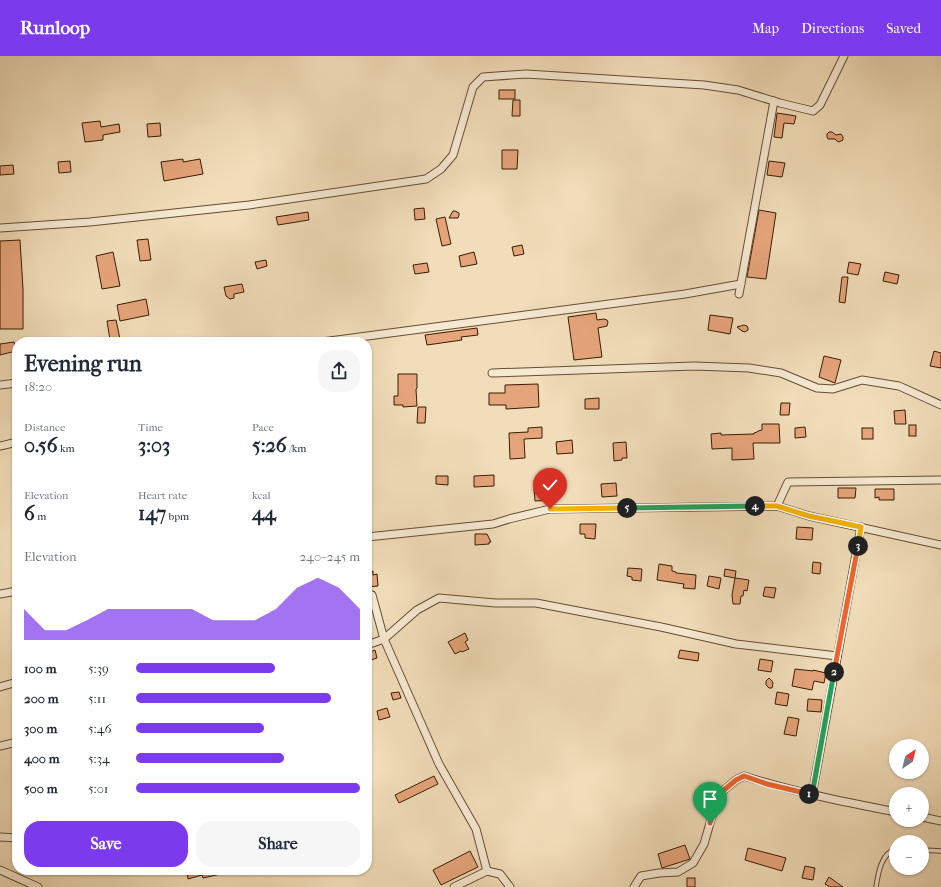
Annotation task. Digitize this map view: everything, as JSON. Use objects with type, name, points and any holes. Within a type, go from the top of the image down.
[{"type":"street","points":[[0,228],[90,222],[249,205],[426,179],[440,169],[453,156],[473,87],[483,77],[526,74],[704,85],[738,90],[813,111],[820,105],[844,56]]},
{"type":"street","points":[[739,294],[774,101]]},
{"type":"street","points":[[360,337],[685,294],[741,284]]},
{"type":"street","points":[[492,373],[694,366],[749,368],[781,373],[817,388],[833,390],[862,380],[899,386],[941,405]]},
{"type":"street","points":[[0,385],[12,384]]},
{"type":"street","points":[[0,446],[12,443]]},
{"type":"street","points":[[777,506],[788,482],[941,480]]},
{"type":"street","points":[[372,536],[493,524],[550,509],[777,506],[809,516],[941,545]]},
{"type":"street","points":[[812,795],[861,527]]},
{"type":"street","points":[[0,594],[12,592]]},
{"type":"street","points":[[372,595],[384,639],[440,764],[476,829],[487,871]]},
{"type":"street","points":[[372,643],[384,639],[417,610],[439,598],[495,603],[536,603],[661,627],[736,644],[837,656]]},
{"type":"street","points":[[0,687],[12,683]]},
{"type":"street","points":[[0,746],[12,743]]},
{"type":"street","points":[[634,887],[641,876],[678,872],[693,863],[704,844],[718,795],[736,780],[744,776],[767,784],[812,795],[889,811]]},
{"type":"street","points":[[929,818],[941,821]]},
{"type":"street","points":[[0,837],[12,838]]},
{"type":"street","points":[[0,870],[35,886]]},
{"type":"street","points":[[454,887],[463,884],[487,871],[500,874],[510,887]]},
{"type":"lane","points":[[929,850],[941,851]]},
{"type":"lane","points":[[876,887],[878,874],[884,858],[889,852]]},
{"type":"building","points":[[499,90],[515,90],[515,99],[499,99]]},
{"type":"building","points":[[513,100],[520,100],[520,116],[512,116]]},
{"type":"building","points":[[777,113],[796,116],[794,124],[784,123],[782,138],[774,137]]},
{"type":"building","points":[[100,121],[101,127],[119,124],[120,132],[103,135],[103,140],[85,142],[82,123]]},
{"type":"building","points":[[160,123],[161,136],[148,137],[147,124]]},
{"type":"building","points":[[829,132],[836,135],[841,134],[843,140],[839,142],[835,139],[828,139],[827,134]]},
{"type":"building","points":[[502,150],[518,150],[517,169],[502,169]]},
{"type":"building","points":[[183,159],[183,162],[200,159],[203,174],[164,181],[161,162]]},
{"type":"building","points":[[70,161],[71,172],[59,173],[58,162]]},
{"type":"building","points":[[769,161],[785,163],[782,177],[767,175]]},
{"type":"building","points":[[13,165],[14,174],[0,175],[0,166]]},
{"type":"building","points":[[424,208],[425,219],[415,220],[414,209]]},
{"type":"building","points":[[759,210],[776,213],[766,279],[747,277]]},
{"type":"building","points":[[453,211],[459,213],[458,218],[449,218]]},
{"type":"building","points":[[308,212],[309,220],[278,225],[276,217]]},
{"type":"building","points":[[445,217],[451,244],[442,246],[436,219]]},
{"type":"building","points":[[148,239],[151,260],[140,261],[137,240]]},
{"type":"building","points":[[20,240],[23,289],[23,329],[0,329],[0,241]]},
{"type":"building","points":[[522,245],[524,254],[514,256],[512,247]]},
{"type":"building","points":[[113,252],[120,286],[102,289],[96,256]]},
{"type":"building","points":[[474,252],[477,264],[461,267],[459,256]]},
{"type":"building","points":[[266,260],[267,266],[257,269],[255,262]]},
{"type":"building","points":[[849,262],[861,264],[858,275],[847,273]]},
{"type":"building","points":[[427,263],[429,272],[415,274],[413,265]]},
{"type":"building","points":[[885,272],[899,275],[897,284],[883,281]]},
{"type":"building","points":[[842,277],[848,277],[845,303],[839,302]]},
{"type":"building","points":[[242,284],[244,292],[234,294],[234,298],[230,299],[226,296],[224,287]]},
{"type":"building","points":[[146,299],[149,315],[120,321],[117,305]]},
{"type":"building","points":[[596,313],[597,320],[604,319],[608,322],[607,326],[598,328],[602,357],[574,360],[568,317]]},
{"type":"building","points":[[710,315],[733,318],[730,334],[708,330]]},
{"type":"building","points":[[116,320],[120,337],[110,337],[107,321]]},
{"type":"building","points":[[744,325],[748,328],[745,332],[737,327]]},
{"type":"building","points":[[477,328],[478,335],[461,337],[462,340],[427,345],[425,335]]},
{"type":"building","points":[[12,342],[12,352],[0,355],[0,344]]},
{"type":"building","points":[[934,351],[941,353],[941,368],[930,366]]},
{"type":"building","points":[[824,356],[841,360],[835,383],[819,377]]},
{"type":"building","points":[[398,374],[417,374],[417,406],[403,407],[403,405],[394,405],[394,396],[398,396]]},
{"type":"building","points":[[538,384],[539,407],[506,409],[506,405],[489,405],[489,393],[505,393],[505,385]]},
{"type":"building","points":[[599,398],[599,409],[585,409],[585,399]]},
{"type":"building","points":[[781,403],[790,403],[789,415],[780,415]]},
{"type":"building","points":[[418,407],[426,407],[425,423],[417,423]]},
{"type":"building","points":[[905,410],[906,424],[895,424],[894,411]]},
{"type":"building","points":[[762,424],[779,424],[780,443],[753,443],[754,459],[732,460],[732,448],[712,449],[711,434],[754,434],[762,430]]},
{"type":"building","points":[[909,425],[916,425],[916,436],[909,436]]},
{"type":"building","points":[[542,427],[542,438],[524,439],[525,458],[510,459],[509,433],[528,432],[528,428]]},
{"type":"building","points":[[805,427],[806,437],[795,438],[795,428]]},
{"type":"building","points":[[862,428],[873,428],[873,439],[862,439]]},
{"type":"building","points":[[572,440],[573,453],[557,454],[556,442]]},
{"type":"building","points":[[626,442],[627,458],[614,461],[613,443]]},
{"type":"building","points":[[494,475],[494,486],[474,487],[474,476]]},
{"type":"building","points":[[436,476],[448,476],[448,485],[436,484]]},
{"type":"building","points":[[616,483],[617,496],[602,497],[601,484]]},
{"type":"building","points":[[553,488],[554,500],[535,501],[534,489]]},
{"type":"building","points":[[838,488],[856,488],[855,498],[838,498]]},
{"type":"building","points":[[875,489],[894,489],[894,500],[879,500],[879,497],[875,498]]},
{"type":"building","points":[[580,524],[596,524],[595,539],[585,538],[585,534],[580,534]]},
{"type":"building","points":[[797,527],[813,528],[812,540],[796,539]]},
{"type":"building","points":[[475,534],[487,534],[491,542],[489,542],[489,544],[475,545]]},
{"type":"building","points":[[813,562],[821,563],[820,574],[812,573]]},
{"type":"building","points":[[659,564],[672,566],[672,571],[676,573],[696,575],[695,589],[683,588],[684,584],[657,580]]},
{"type":"building","points":[[628,568],[642,569],[641,581],[632,580],[632,577],[627,576]]},
{"type":"building","points":[[725,569],[736,571],[735,578],[724,576]]},
{"type":"building","points":[[372,571],[373,575],[377,574],[378,586],[372,587]]},
{"type":"building","points":[[709,576],[721,578],[719,589],[707,586]]},
{"type":"building","points":[[735,578],[749,580],[747,591],[744,590],[743,596],[741,596],[740,604],[733,604],[732,595]]},
{"type":"building","points":[[765,587],[776,588],[774,598],[763,596]]},
{"type":"building","points":[[465,633],[468,640],[465,642],[469,649],[455,654],[448,642]]},
{"type":"building","points":[[375,650],[377,658],[372,660],[372,651]]},
{"type":"building","points":[[680,650],[699,653],[698,661],[678,658]]},
{"type":"building","points":[[760,659],[773,661],[771,672],[758,670]]},
{"type":"building","points":[[795,669],[813,670],[826,673],[824,683],[814,681],[812,690],[792,686]]},
{"type":"building","points":[[769,678],[773,683],[772,688],[769,688],[766,685],[766,681]]},
{"type":"building","points":[[399,692],[401,698],[393,700],[391,693]]},
{"type":"building","points":[[777,692],[789,694],[787,706],[775,704]]},
{"type":"building","points":[[808,699],[822,700],[821,712],[807,711]]},
{"type":"building","points":[[387,708],[390,717],[379,720],[377,711]]},
{"type":"building","points":[[788,717],[799,719],[796,736],[784,734]]},
{"type":"building","points":[[434,776],[438,784],[399,803],[395,795]]},
{"type":"building","points":[[685,845],[690,859],[662,868],[658,854]]},
{"type":"building","points":[[748,848],[786,858],[782,871],[745,860]]},
{"type":"building","points":[[470,851],[478,867],[441,885],[433,870]]},
{"type":"building","points":[[805,866],[815,868],[813,880],[802,878]]},
{"type":"building","points":[[188,875],[202,875],[188,879]]},
{"type":"building","points":[[202,875],[216,875],[203,878]]},
{"type":"building","points":[[829,877],[843,887],[830,887],[825,884]]},
{"type":"building","points":[[687,878],[695,878],[695,887],[687,887]]},
{"type":"route","points":[[550,509],[777,506],[809,516],[861,527],[812,795],[767,784],[744,776],[736,780],[718,795],[710,823]]}]
